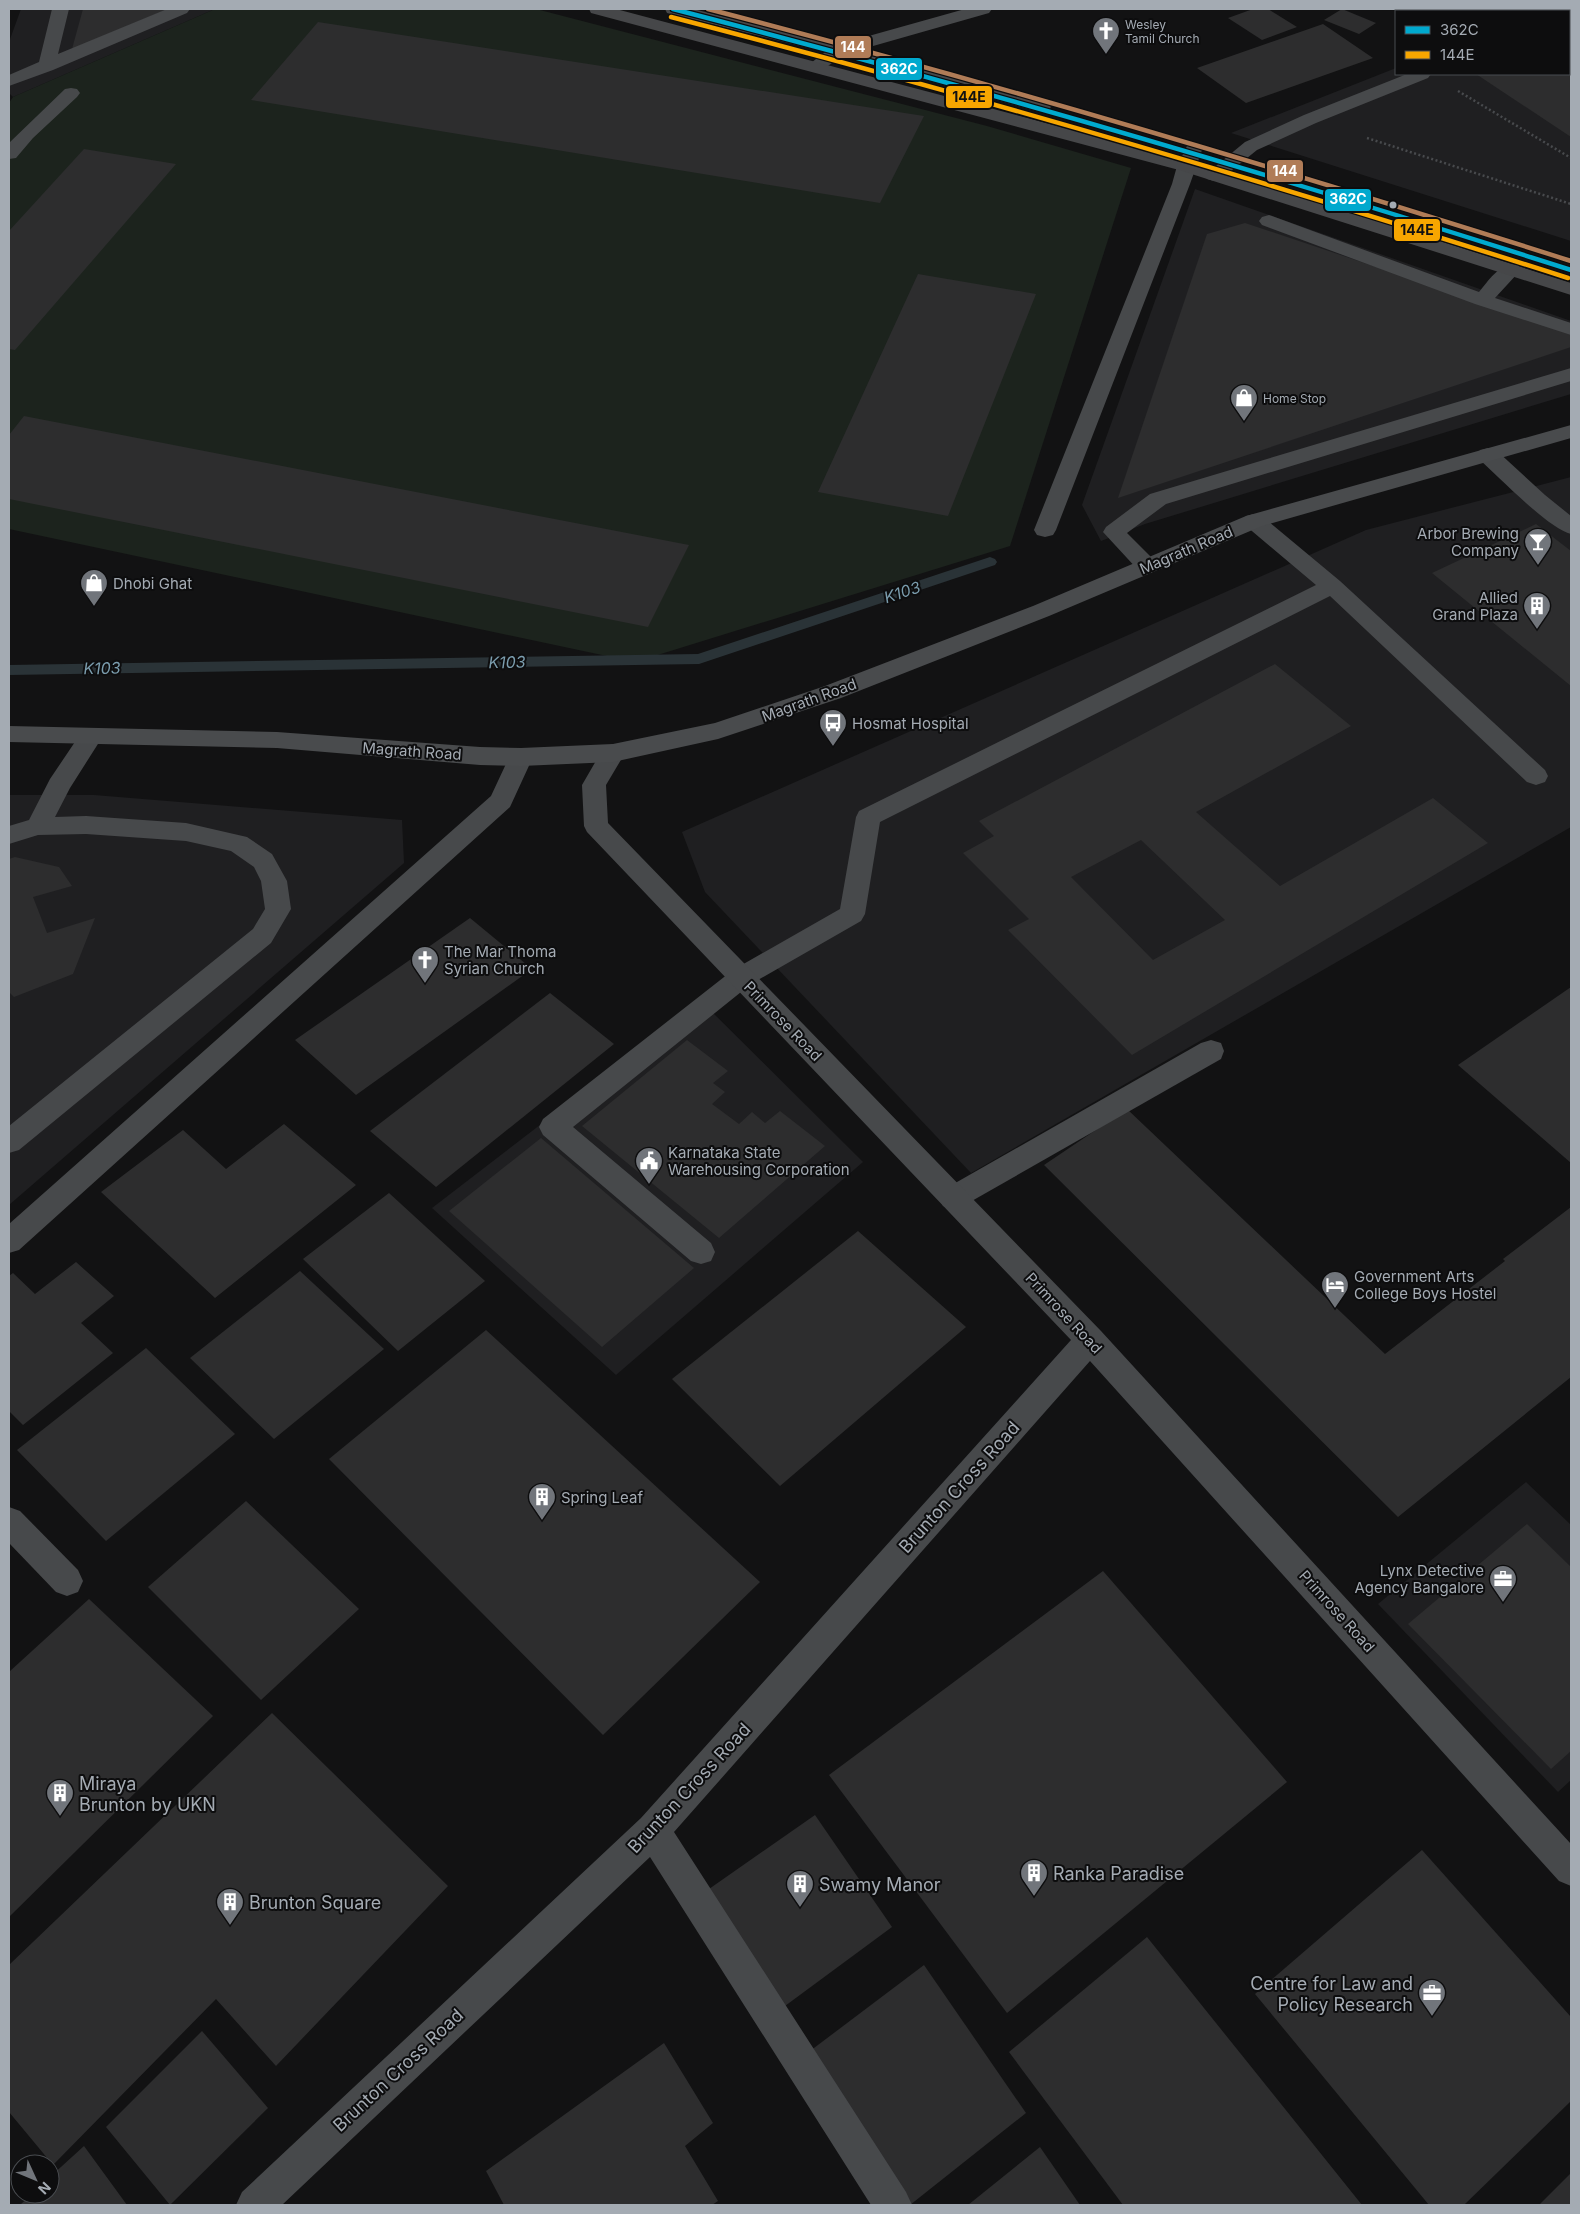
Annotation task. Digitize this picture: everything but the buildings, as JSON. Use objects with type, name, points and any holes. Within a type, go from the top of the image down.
[{"type":"main road","points":[[597,9],[816,66],[1189,158],[1229,161],[1571,270]]},
{"type":"main road","points":[[673,9],[839,50],[1189,158],[1214,175],[1571,289]]},
{"type":"main road","name":"Magrath Road","points":[[9,734],[278,740],[480,756],[521,757],[613,753],[718,732],[824,695],[1041,611],[1254,521],[1571,432]]},
{"type":"street","points":[[47,66],[60,9]]},
{"type":"street","points":[[9,81],[181,9]]},
{"type":"street","points":[[816,66],[839,50],[983,9]]},
{"type":"street","points":[[1214,175],[1250,146],[1310,119],[1420,75]]},
{"type":"street","points":[[9,154],[27,134],[71,93]]},
{"type":"street","points":[[9,130],[27,134]]},
{"type":"street","points":[[1045,530],[1181,184],[1189,158]]},
{"type":"street","points":[[1268,221],[1482,300],[1571,329]]},
{"type":"street","points":[[1482,300],[1511,269]]},
{"type":"street","points":[[1147,566],[1114,532],[1158,499],[1571,374]]},
{"type":"street","points":[[1488,455],[1537,500],[1571,527]]},
{"type":"street","points":[[1254,521],[1332,586],[1536,776]]},
{"type":"street","points":[[701,1252],[553,1128],[742,978],[852,914],[868,817],[1332,586]]},
{"type":"street","points":[[38,826],[59,785],[91,736]]},
{"type":"street","name":"Primrose Road","points":[[613,753],[594,785],[596,826],[1090,1340],[1568,1860]]},
{"type":"street","points":[[9,1241],[502,800],[521,757]]},
{"type":"street","points":[[9,834],[38,826],[86,825],[186,832],[238,843],[262,861],[274,880],[278,909],[262,936],[9,1142]]},
{"type":"street","points":[[954,1198],[1211,1051]]},
{"type":"street","name":"Brunton Cross Road","points":[[255,2205],[653,1830],[1090,1340]]},
{"type":"street","points":[[9,1521],[67,1581]]},
{"type":"street","points":[[653,1830],[893,2205]]},
{"type":"path","points":[[1454,89],[1571,158]]},
{"type":"path","points":[[1310,119],[1571,204]]},
{"type":"shaded area","points":[[21,9],[215,9],[13,97],[9,93],[9,42]]},
{"type":"shaded area","points":[[215,9],[536,9],[987,126],[1131,168],[1010,546],[635,662],[9,529],[9,103],[13,97]]},
{"type":"shaded area","points":[[1571,9],[1571,241],[1231,133],[1395,68],[1395,75],[1570,75],[1570,10],[1546,10]]},
{"type":"shaded area","name":"Home Stop","points":[[1195,189],[1571,321],[1571,394],[1145,524],[1101,541],[1082,505]]},
{"type":"shaded area","points":[[1571,477],[1571,827],[971,1173],[705,892],[682,832],[1366,530]]},
{"type":"shaded area","points":[[9,795],[94,795],[402,820],[404,863],[9,1205]]},
{"type":"shaded area","name":"Karnataka State Warehousing Corporation","points":[[701,1001],[863,1162],[616,1375],[432,1208]]},
{"type":"shaded area","points":[[1526,1482],[1571,1525],[1571,1780],[1558,1792],[1378,1604]]},
{"type":"waterway","name":"K103","points":[[9,670],[699,659],[990,562]]},
{"type":"transit line","name":"362C","points":[[673,9],[786,38],[1124,132],[1460,234],[1571,270]]},
{"type":"transit line","name":"144","points":[[708,9],[817,37],[1142,128],[1357,193],[1571,261]]},
{"type":"transit line","name":"144E","points":[[671,17],[784,46],[1122,140],[1457,242],[1568,278]]},
{"type":"place","name":"Wesley Tamil Church","points":[[1106,55]]},
{"type":"place","name":"Home Stop","points":[[1244,422]]},
{"type":"place","name":"Arbor Brewing Company","points":[[1538,566]]},
{"type":"place","name":"Dhobi Ghat","points":[[94,607]]},
{"type":"place","name":"Allied Grand Plaza","points":[[1537,630]]},
{"type":"place","name":"Hosmat Hospital","points":[[833,747]]},
{"type":"place","name":"The Mar Thoma Syrian Church","points":[[425,984]]},
{"type":"place","name":"Karnataka State Warehousing Corporation","points":[[649,1185]]},
{"type":"place","name":"Government Arts College Boys Hostel","points":[[1335,1309]]},
{"type":"place","name":"Spring Leaf","points":[[542,1521]]},
{"type":"place","name":"Lynx Detective Agency Bangalore","points":[[1503,1603]]},
{"type":"place","name":"Miraya Brunton by UKN","points":[[60,1817]]},
{"type":"place","name":"Ranka Paradise","points":[[1034,1897]]},
{"type":"place","name":"Swamy Manor","points":[[800,1908]]},
{"type":"place","name":"Brunton Square","points":[[230,1926]]},
{"type":"place","name":"Centre for Law and Policy Research","points":[[1432,2017]]}]
